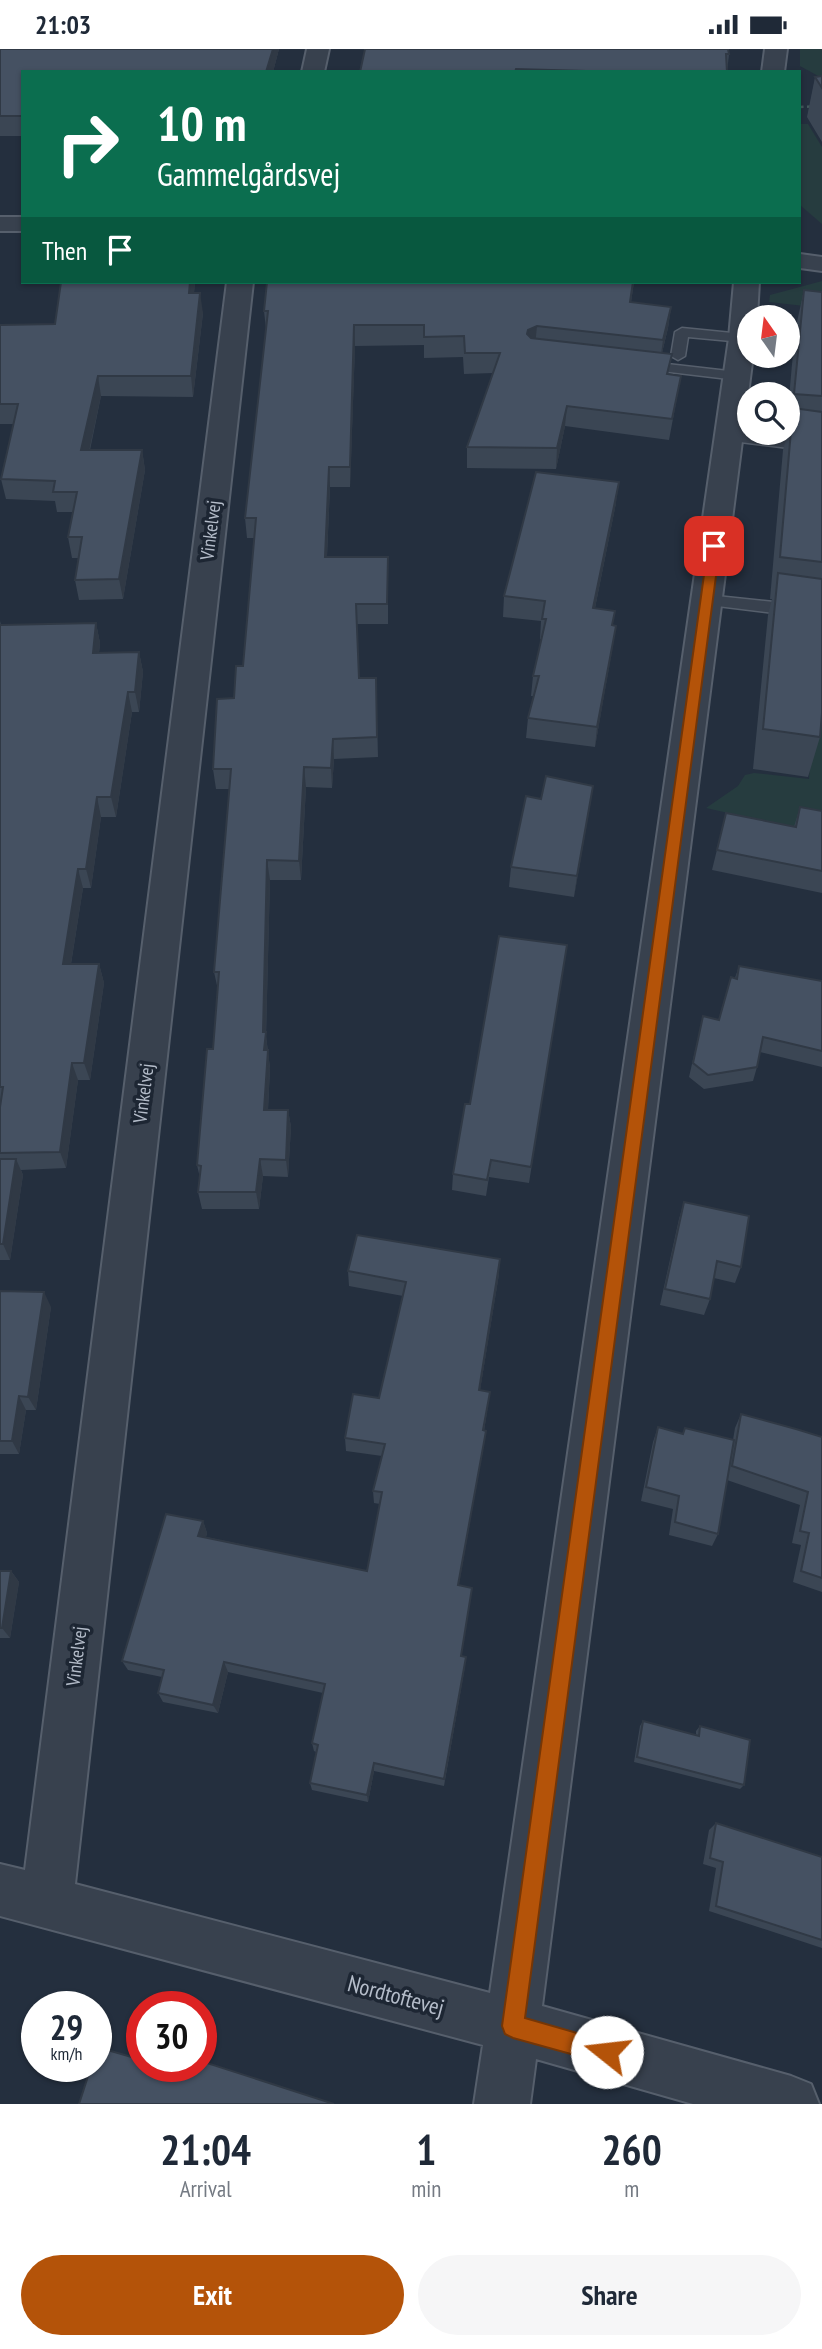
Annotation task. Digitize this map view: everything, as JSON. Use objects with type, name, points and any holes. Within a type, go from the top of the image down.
[{"type":"street","points":[[313,70],[318,49]]},
{"type":"street","points":[[773,70],[776,49]]},
{"type":"street","points":[[0,224],[21,224]]},
{"type":"street","points":[[801,261],[822,264]]},
{"type":"street","name":"Vinkelvej","points":[[24,1897],[240,284]]},
{"type":"street","points":[[745,305],[747,284]]},
{"type":"street","points":[[502,2104],[738,368]]},
{"type":"street","name":"Nordtoftevej","points":[[24,1897],[513,2026],[790,2104]]},
{"type":"lane","points":[[678,356],[682,332],[737,356]]},
{"type":"lane","points":[[629,364],[737,357]]},
{"type":"lane","points":[[729,437],[822,447]]},
{"type":"lane","points":[[707,600],[822,613]]},
{"type":"path","points":[[801,107],[822,106]]},
{"type":"green space","points":[[800,49],[822,49],[822,78],[800,66]]},
{"type":"green space","points":[[801,124],[808,124],[822,147],[822,224],[801,206]]},
{"type":"green space","points":[[822,281],[822,308],[769,302],[770,295]]},
{"type":"green space","points":[[817,656],[822,657],[822,834],[706,808],[738,786],[745,775],[754,773],[809,779]]},
{"type":"building","points":[[0,49],[273,49],[267,70],[21,70],[21,116],[0,116]]},
{"type":"building","points":[[365,49],[728,49],[729,54],[726,54],[727,70],[360,70]]},
{"type":"building","points":[[822,76],[822,88],[815,77]]},
{"type":"building","points":[[61,284],[190,284],[189,293],[200,293],[191,376],[98,376],[81,450],[142,450],[119,579],[75,580],[82,537],[68,537],[77,492],[53,492],[55,481],[1,479],[18,404],[0,404],[0,325],[55,324]]},
{"type":"building","points":[[267,284],[633,284],[630,302],[671,307],[663,340],[537,326],[528,330],[527,334],[531,338],[672,354],[667,374],[681,376],[672,419],[567,406],[557,448],[467,447],[500,353],[465,353],[464,336],[424,337],[424,325],[354,325],[350,467],[329,467],[325,557],[388,557],[387,604],[356,604],[359,678],[376,678],[377,737],[333,739],[331,768],[304,767],[299,861],[267,860],[263,1032],[266,1032],[264,1050],[268,1050],[264,1110],[288,1110],[286,1160],[260,1159],[256,1192],[198,1192],[201,1166],[197,1165],[207,1049],[213,1049],[219,972],[214,972],[231,769],[213,769],[217,699],[234,698],[236,666],[243,666],[256,518],[245,518],[268,311],[264,311]]},
{"type":"building","points":[[804,290],[822,292],[822,396],[800,394],[800,382],[795,382],[796,368],[800,368]]},
{"type":"building","points":[[800,409],[822,412],[822,562],[780,557],[790,445],[800,445]]},
{"type":"building","points":[[536,472],[619,482],[593,608],[615,611],[612,625],[616,626],[597,727],[528,718],[539,676],[533,676],[546,619],[542,619],[545,601],[504,596]]},
{"type":"building","points":[[778,573],[822,579],[820,737],[763,729]]},
{"type":"building","points":[[96,623],[93,653],[139,652],[135,692],[128,692],[111,797],[97,797],[86,869],[78,869],[63,964],[99,964],[84,1063],[72,1063],[60,1152],[0,1153],[3,1087],[0,1087],[0,625]]},
{"type":"building","points":[[546,776],[593,786],[577,876],[511,867],[526,796],[541,799]]},
{"type":"building","points":[[800,807],[822,811],[822,871],[717,850],[726,813],[796,827]]},
{"type":"building","points":[[499,936],[567,945],[531,1167],[491,1160],[487,1180],[453,1174],[465,1104],[470,1104]]},
{"type":"building","points":[[739,966],[822,981],[822,1051],[763,1037],[757,1067],[708,1075],[693,1063],[703,1016],[719,1020],[731,977],[737,979]]},
{"type":"building","points":[[0,1159],[16,1159],[3,1244],[0,1244]]},
{"type":"building","points":[[684,1202],[749,1216],[741,1267],[717,1261],[710,1299],[665,1289]]},
{"type":"building","points":[[357,1235],[500,1259],[479,1390],[490,1392],[483,1430],[486,1431],[458,1585],[472,1588],[461,1656],[466,1657],[444,1779],[374,1763],[367,1795],[310,1783],[318,1745],[312,1743],[325,1684],[224,1662],[213,1705],[158,1693],[164,1670],[122,1661],[166,1514],[203,1521],[198,1536],[367,1571],[382,1492],[373,1491],[385,1444],[345,1438],[353,1394],[379,1398],[406,1282],[348,1271]]},
{"type":"building","points":[[0,1291],[44,1292],[28,1397],[19,1396],[12,1441],[0,1441]]},
{"type":"building","points":[[741,1414],[822,1437],[822,1578],[801,1571],[809,1533],[800,1531],[808,1492],[732,1466]]},
{"type":"building","points":[[658,1427],[683,1434],[685,1428],[734,1440],[718,1534],[675,1522],[679,1496],[646,1487]]},
{"type":"building","points":[[0,1571],[11,1571],[2,1628],[0,1628]]},
{"type":"building","points":[[643,1721],[699,1736],[700,1726],[750,1740],[744,1785],[637,1757]]},
{"type":"building","points":[[716,1823],[822,1857],[822,1940],[716,1906],[723,1862],[710,1858]]},
{"type":"building","points":[[112,2051],[126,2055],[126,2082],[217,2082],[217,2066],[334,2104],[79,2104],[86,2082],[112,2082]]},
{"type":"route","points":[[607,2052],[513,2026],[714,546]]}]
